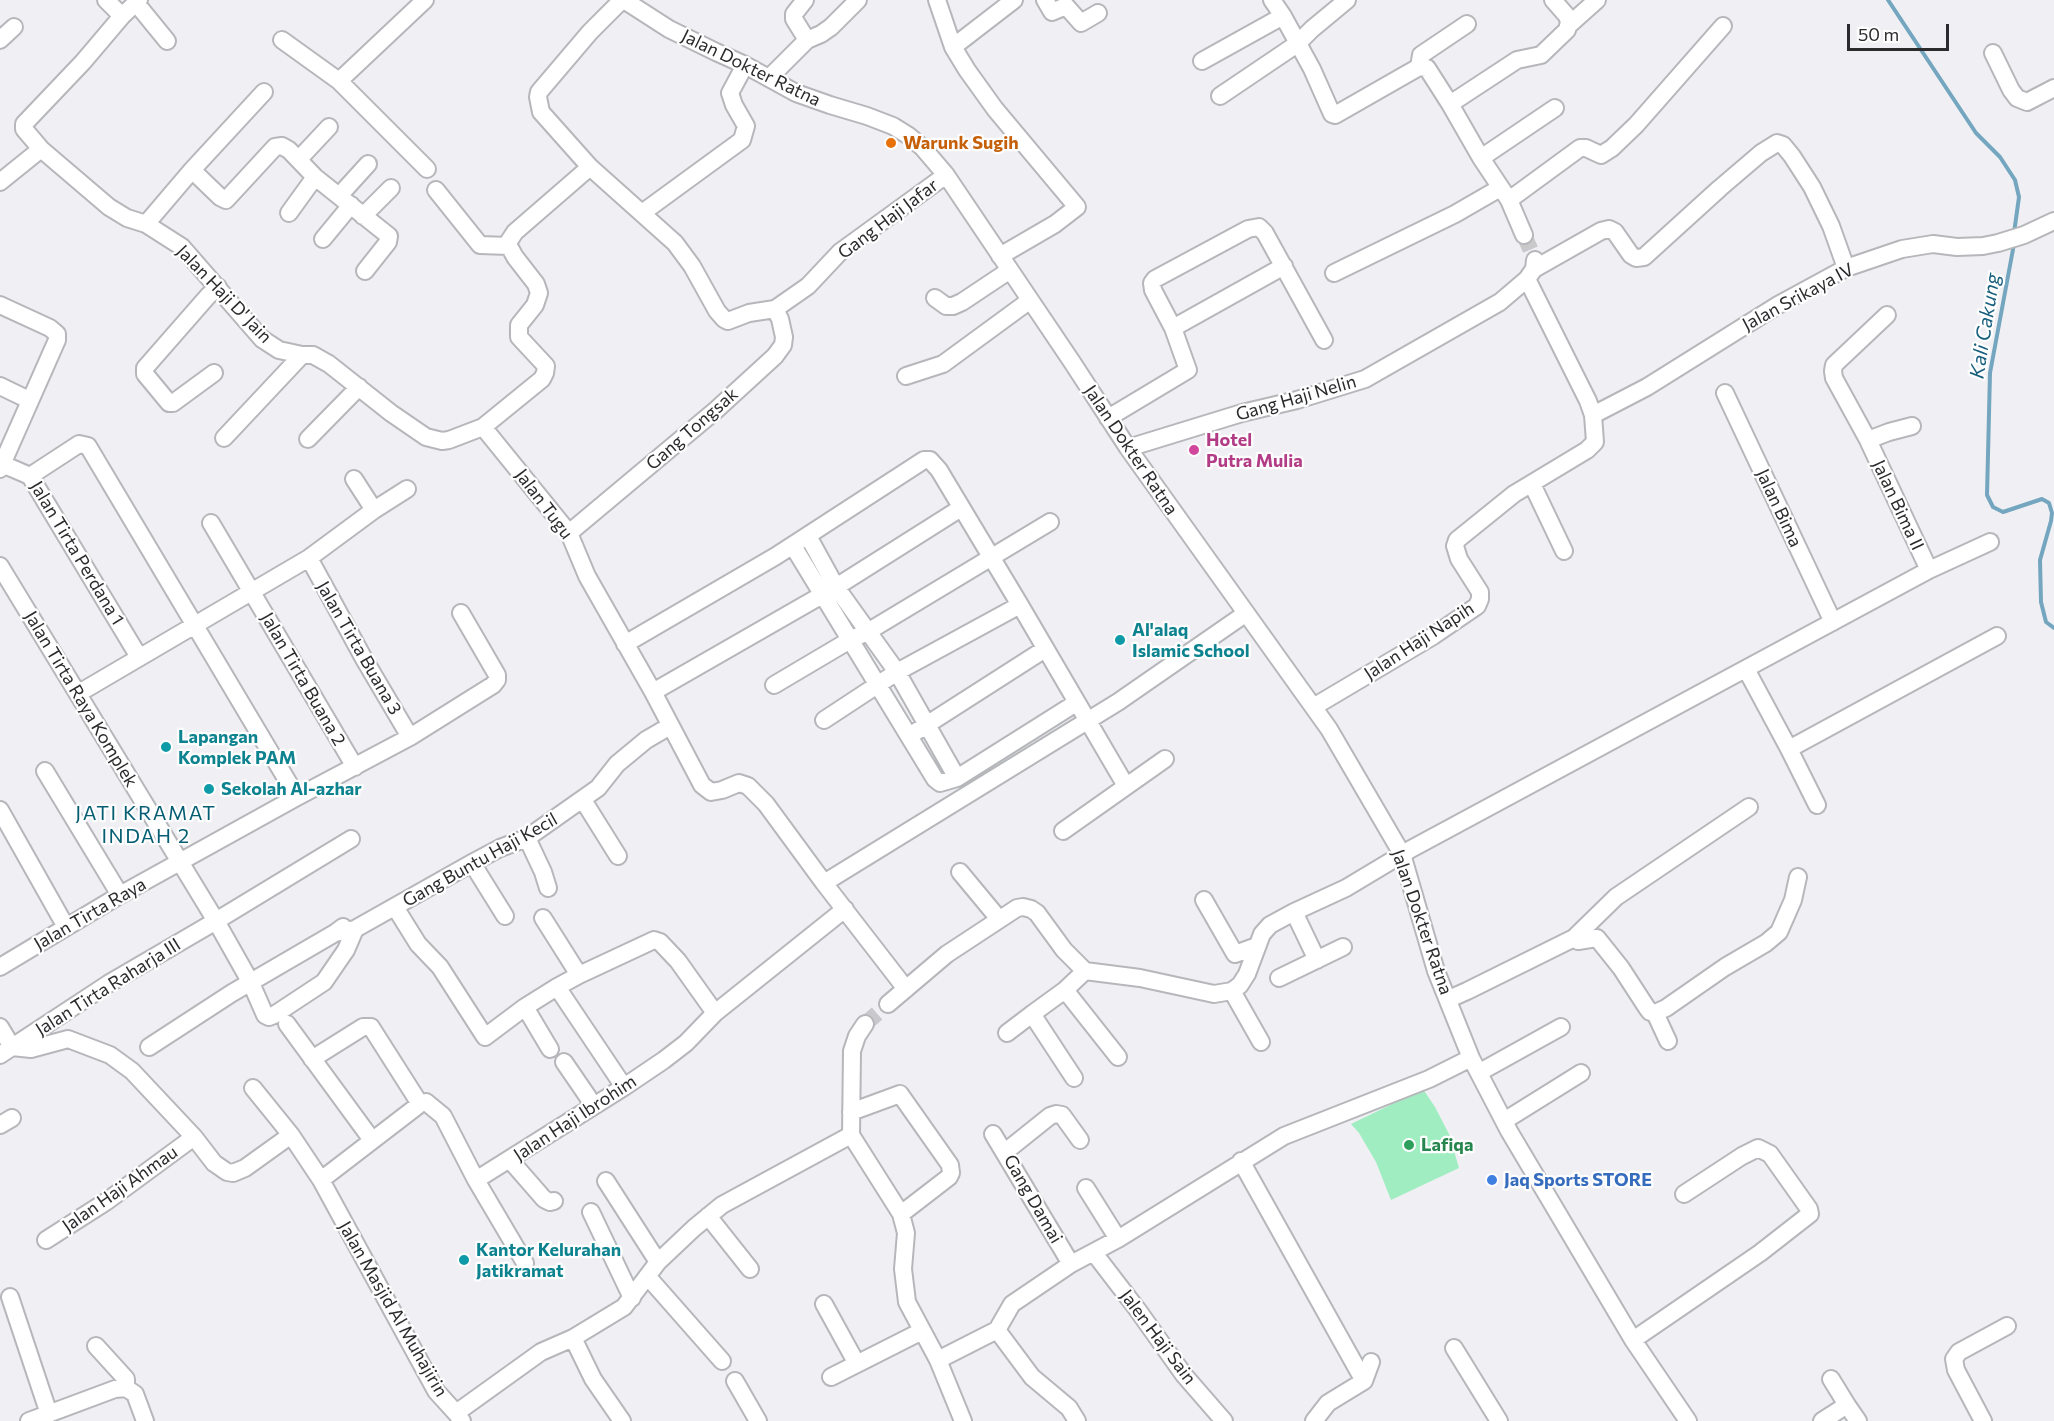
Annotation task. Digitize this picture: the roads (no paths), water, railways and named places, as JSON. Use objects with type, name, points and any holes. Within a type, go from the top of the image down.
[{"type":"street","points":[[106,0],[122,16]]},
{"type":"street","points":[[339,81],[425,0]]},
{"type":"street","points":[[623,0],[538,92],[541,112],[590,167],[675,243],[724,319],[728,321],[749,313],[776,309]]},
{"type":"street","name":"Jalan Dokter Ratna","points":[[623,0],[669,28],[796,93],[892,126],[923,148],[946,175],[1128,448],[1245,614],[1315,706],[1402,854],[1436,971],[1476,1065],[1504,1121],[1633,1340],[1688,1421]]},
{"type":"street","points":[[805,0],[794,14],[794,19],[807,40]]},
{"type":"street","points":[[769,78],[807,40],[826,31],[858,0]]},
{"type":"street","points":[[935,298],[946,306],[962,302],[1005,263],[1077,207],[995,109],[953,47],[937,0]]},
{"type":"street","points":[[953,47],[1014,0]]},
{"type":"street","points":[[1045,0],[1052,12],[1066,6],[1081,23],[1098,13]]},
{"type":"street","points":[[1272,0],[1312,69],[1332,114],[1335,115],[1419,67],[1427,68],[1505,194],[1524,235]]},
{"type":"street","points":[[1220,96],[1297,44],[1347,0]]},
{"type":"street","points":[[1553,0],[1567,16],[1569,25]]},
{"type":"street","points":[[1450,104],[1516,60],[1541,55],[1597,0]]},
{"type":"street","points":[[138,1],[167,41]]},
{"type":"street","name":"Jalan Haji D' Jain","points":[[138,1],[24,124],[24,129],[41,149],[110,207],[128,218],[146,224],[182,247],[262,339],[279,350],[308,355]]},
{"type":"street","points":[[1202,61],[1283,16]]},
{"type":"street","points":[[1419,67],[1421,55],[1467,24]]},
{"type":"street","points":[[1334,273],[1455,214],[1505,194],[1580,148],[1586,148],[1600,155],[1612,148],[1636,125],[1724,26]]},
{"type":"street","points":[[0,40],[14,27]]},
{"type":"street","points":[[282,40],[339,81],[427,169]]},
{"type":"street","points":[[1993,53],[2011,90],[2018,98],[2026,102],[2054,88]]},
{"type":"street","points":[[642,213],[742,140],[746,126],[730,93],[745,65]]},
{"type":"street","points":[[146,224],[264,92]]},
{"type":"street","points":[[1481,158],[1555,108]]},
{"type":"street","points":[[299,159],[329,127]]},
{"type":"street","name":"Gang Haji Nelin","points":[[1128,448],[1242,412],[1297,400],[1365,379],[1500,302],[1532,269],[1601,231],[1609,229],[1615,232],[1623,246],[1636,258],[1644,257],[1720,188],[1761,153],[1777,143],[1783,145],[1792,156],[1812,187],[1831,226],[1846,268]]},
{"type":"street","points":[[192,170],[226,200],[275,147],[282,146],[299,159],[315,177],[389,237],[388,242],[365,271]]},
{"type":"street","points":[[0,182],[41,149]]},
{"type":"street","points":[[323,239],[351,206],[368,164]]},
{"type":"street","points":[[224,438],[308,355],[329,364],[426,437],[435,440],[449,440],[483,427],[542,379],[546,366],[519,337],[519,325],[539,299],[539,292],[536,284],[509,246],[511,237],[515,231],[590,167]]},
{"type":"street","name":"Gang Haji Jafar","points":[[776,309],[808,286],[840,252],[946,175]]},
{"type":"street","points":[[289,213],[315,177]]},
{"type":"street","points":[[351,206],[391,188]]},
{"type":"street","points":[[436,190],[480,245],[509,246]]},
{"type":"street","name":"Jalan Srikaya IV","points":[[1593,415],[1647,387],[1778,305],[1846,268],[1902,249],[1933,244],[1974,246],[1998,243],[2024,235],[2054,221]]},
{"type":"street","points":[[1108,418],[1188,370],[1173,328],[1153,290],[1152,283],[1161,274],[1254,227],[1259,227],[1265,232],[1324,339]]},
{"type":"street","points":[[1173,328],[1284,266]]},
{"type":"street","points":[[1532,269],[1593,415]]},
{"type":"street","points":[[214,373],[173,403],[169,403],[145,374],[146,368],[218,287]]},
{"type":"street","points":[[906,376],[943,364],[1029,301]]},
{"type":"street","points":[[0,305],[50,328],[57,334],[57,340],[1,465]]},
{"type":"street","name":"Gang Tongsak","points":[[569,533],[708,418],[775,356],[783,345],[784,337],[776,309]]},
{"type":"street","name":"Jalan Bima II","points":[[1887,315],[1834,365],[1834,378],[1868,440],[1929,570]]},
{"type":"street","points":[[0,386],[29,400]]},
{"type":"street","points":[[308,439],[359,387]]},
{"type":"street","name":"Jalan Bima","points":[[1725,393],[1833,622]]},
{"type":"street","name":"Jalan Haji Napih","points":[[1315,706],[1432,636],[1477,606],[1480,592],[1459,559],[1455,546],[1457,540],[1514,494],[1587,450],[1595,442],[1593,415]]},
{"type":"street","name":"Jalan Bima II","points":[[1868,440],[1912,426]]},
{"type":"street","name":"Jalan Tugu","points":[[483,427],[569,533],[586,576],[653,692],[702,785],[711,792],[739,783],[748,786],[766,804],[824,884]]},
{"type":"street","points":[[30,476],[79,444],[88,446],[297,797]]},
{"type":"street","points":[[625,644],[793,546],[924,460],[930,460],[934,463],[1020,605],[1126,786]]},
{"type":"street","name":"Jalan Tirta Perdana 1","points":[[1,465],[30,476],[140,657]]},
{"type":"street","points":[[354,478],[374,510]]},
{"type":"street","points":[[1532,484],[1564,551]]},
{"type":"street","points":[[79,693],[309,558],[406,489]]},
{"type":"street","points":[[653,692],[836,587],[961,508]]},
{"type":"street","points":[[774,685],[849,640],[869,631],[1050,522]]},
{"type":"street","name":"Jalan Tirta Buana 2","points":[[211,523],[355,766]]},
{"type":"street","points":[[808,536],[836,587],[897,672],[957,778]]},
{"type":"street","points":[[888,1004],[947,954],[1017,908],[1031,909],[1037,913],[1064,950],[1085,970],[1140,978],[1214,994],[1232,991],[1240,985],[1247,974],[1262,934],[1270,925],[1346,888],[1402,854],[1929,570],[1990,542]]},
{"type":"street","points":[[793,546],[821,595],[940,783],[957,778],[1076,703]]},
{"type":"street","name":"Jalan Tirta Buana 3","points":[[309,558],[410,737]]},
{"type":"street","name":"Jalan Tirta Raya Komplek","points":[[0,566],[216,921],[251,983],[265,1016],[274,1015],[324,982],[346,950],[354,924]]},
{"type":"street","points":[[824,720],[897,672],[1020,605]]},
{"type":"street","name":"Jalan Tirta Raya","points":[[0,967],[120,896],[410,737],[493,685],[497,680],[497,675],[461,614]]},
{"type":"street","points":[[906,989],[824,884],[1118,702],[1245,614]]},
{"type":"street","points":[[1789,749],[1998,636]]},
{"type":"street","points":[[910,736],[1046,649]]},
{"type":"street","points":[[1746,669],[1817,806]]},
{"type":"street","name":"Gang Buntu Haji Kecil","points":[[149,1047],[335,933],[395,907],[472,863],[527,838],[598,789],[617,764],[646,740],[669,726]]},
{"type":"street","points":[[997,753],[1007,769]]},
{"type":"street","points":[[1063,831],[1165,759]]},
{"type":"street","points":[[45,771],[120,896]]},
{"type":"street","points":[[583,800],[618,856]]},
{"type":"street","points":[[1449,999],[1574,938],[1616,897],[1749,807]]},
{"type":"street","points":[[0,810],[66,927]]},
{"type":"street","points":[[527,838],[548,888]]},
{"type":"street","name":"Jalan Tirta Raharja III","points":[[6,1051],[108,984],[351,839]]},
{"type":"street","points":[[472,863],[505,916]]},
{"type":"street","points":[[960,872],[999,919]]},
{"type":"street","points":[[1655,1013],[1766,943],[1779,932],[1793,900],[1798,877]]},
{"type":"street","points":[[1204,900],[1235,954],[1257,946]]},
{"type":"street","points":[[395,907],[418,944],[440,967],[485,1037],[556,987],[654,940],[660,942],[678,961],[715,1013]]},
{"type":"street","name":"Jalan Haji Ibrohim","points":[[476,1180],[624,1087],[686,1043],[715,1013],[845,909]]},
{"type":"street","points":[[1294,912],[1317,960]]},
{"type":"street","points":[[543,918],[579,975]]},
{"type":"street","points":[[1574,938],[1578,941],[1597,938],[1647,1008],[1655,1013],[1668,1041]]},
{"type":"street","points":[[1279,978],[1342,947]]},
{"type":"street","points":[[1007,1033],[1065,990],[1085,970]]},
{"type":"street","points":[[556,987],[624,1087]]},
{"type":"street","points":[[1065,990],[1119,1057]]},
{"type":"street","points":[[1232,991],[1262,1042]]},
{"type":"street","points":[[525,1007],[550,1049]]},
{"type":"street","points":[[1032,1014],[1074,1078]]},
{"type":"street","points":[[287,1024],[372,1140]]},
{"type":"street","points":[[865,1024],[857,1036],[852,1051],[851,1134],[902,1214],[906,1233],[903,1269],[907,1302],[938,1360],[963,1421]]},
{"type":"street","points":[[0,1027],[6,1051],[31,1049],[68,1039],[110,1055],[132,1071],[221,1169],[233,1173],[245,1168],[291,1135]]},
{"type":"street","points":[[312,1059],[363,1027],[370,1027],[420,1104]]},
{"type":"street","points":[[938,1360],[997,1330],[1012,1304],[1071,1264],[1118,1239],[1284,1136],[1429,1079],[1476,1065],[1561,1027]]},
{"type":"street","points":[[564,1062],[588,1097],[592,1107]]},
{"type":"street","points":[[1504,1121],[1581,1073]]},
{"type":"street","name":"Jalan Masjid Al Muhajirin","points":[[253,1088],[291,1135],[321,1180],[436,1391],[459,1417],[541,1352],[573,1338],[624,1307],[658,1262],[722,1205],[851,1134]]},
{"type":"street","points":[[851,1112],[900,1094],[950,1165],[951,1173],[948,1177],[902,1214]]},
{"type":"street","points":[[321,1180],[420,1104],[426,1102],[443,1116],[476,1180],[525,1263]]},
{"type":"street","points":[[1005,1152],[1050,1116],[1056,1114],[1062,1116],[1080,1140]]},
{"type":"street","name":"Gang Damai","points":[[993,1134],[1071,1264]]},
{"type":"street","name":"Jalan Haji Ahmau","points":[[46,1240],[107,1201],[194,1137]]},
{"type":"street","points":[[1633,1340],[1760,1253],[1809,1214],[1809,1209],[1770,1154],[1758,1148],[1684,1194]]},
{"type":"street","points":[[510,1160],[544,1199],[554,1201]]},
{"type":"street","points":[[1241,1161],[1364,1381]]},
{"type":"street","points":[[606,1181],[658,1262]]},
{"type":"street","points":[[1086,1188],[1118,1239]]},
{"type":"street","points":[[591,1212],[632,1298]]},
{"type":"street","points":[[708,1216],[750,1269]]},
{"type":"street","name":"Jalen Haji Sain","points":[[1094,1252],[1184,1375],[1224,1421]]},
{"type":"street","points":[[648,1277],[722,1361]]},
{"type":"street","points":[[10,1297],[49,1414]]},
{"type":"street","points":[[824,1304],[857,1364]]},
{"type":"street","points":[[1983,1421],[1956,1370],[1954,1359],[1959,1352],[2007,1326]]},
{"type":"street","points":[[997,1330],[1032,1377],[1069,1408],[1077,1421]]},
{"type":"street","points":[[831,1377],[922,1331]]},
{"type":"street","points":[[573,1338],[593,1379],[622,1421]]},
{"type":"street","points":[[96,1346],[126,1379],[126,1388]]},
{"type":"street","points":[[1454,1348],[1499,1421]]},
{"type":"street","points":[[1314,1421],[1328,1403],[1364,1381],[1371,1362]]},
{"type":"street","points":[[1832,1379],[1857,1421]]},
{"type":"street","points":[[735,1381],[758,1421]]},
{"type":"street","points":[[28,1421],[116,1389],[126,1388],[135,1394],[145,1421]]},
{"type":"street","points":[[1822,1421],[1847,1405]]},
{"type":"waterway","name":"Kali Cakung","points":[[1888,0],[1976,133],[2000,157],[2015,180],[2019,197],[2014,233]]},
{"type":"waterway","name":"Kali Cakung","points":[[2014,244],[1990,373],[1987,495],[1993,507],[2003,512],[2042,499],[2049,503],[2052,513],[2051,521],[2040,560],[2041,602],[2046,622],[2054,628]]},
{"type":"tunnel","points":[[1524,235],[1535,260]]},
{"type":"tunnel","points":[[865,1024],[888,1004]]},
{"type":"place","name":"Warunk Sugih","points":[[891,143]]},
{"type":"place","name":"Hotel Putra Mulia","points":[[1194,450]]},
{"type":"place","name":"Al'alaq Islamic School","points":[[1120,640]]},
{"type":"place","name":"Lapangan Komplek PAM","points":[[166,747]]},
{"type":"place","name":"Sekolah Al-azhar","points":[[209,789]]},
{"type":"place","name":"Lafiqa","points":[[1409,1145]]},
{"type":"place","name":"Jaq Sports STORE","points":[[1492,1180]]},
{"type":"place","name":"Kantor Kelurahan Jatikramat","points":[[464,1260]]},
{"type":"district","name":"JATI KRAMAT INDAH 2","points":[[146,824]]}]
